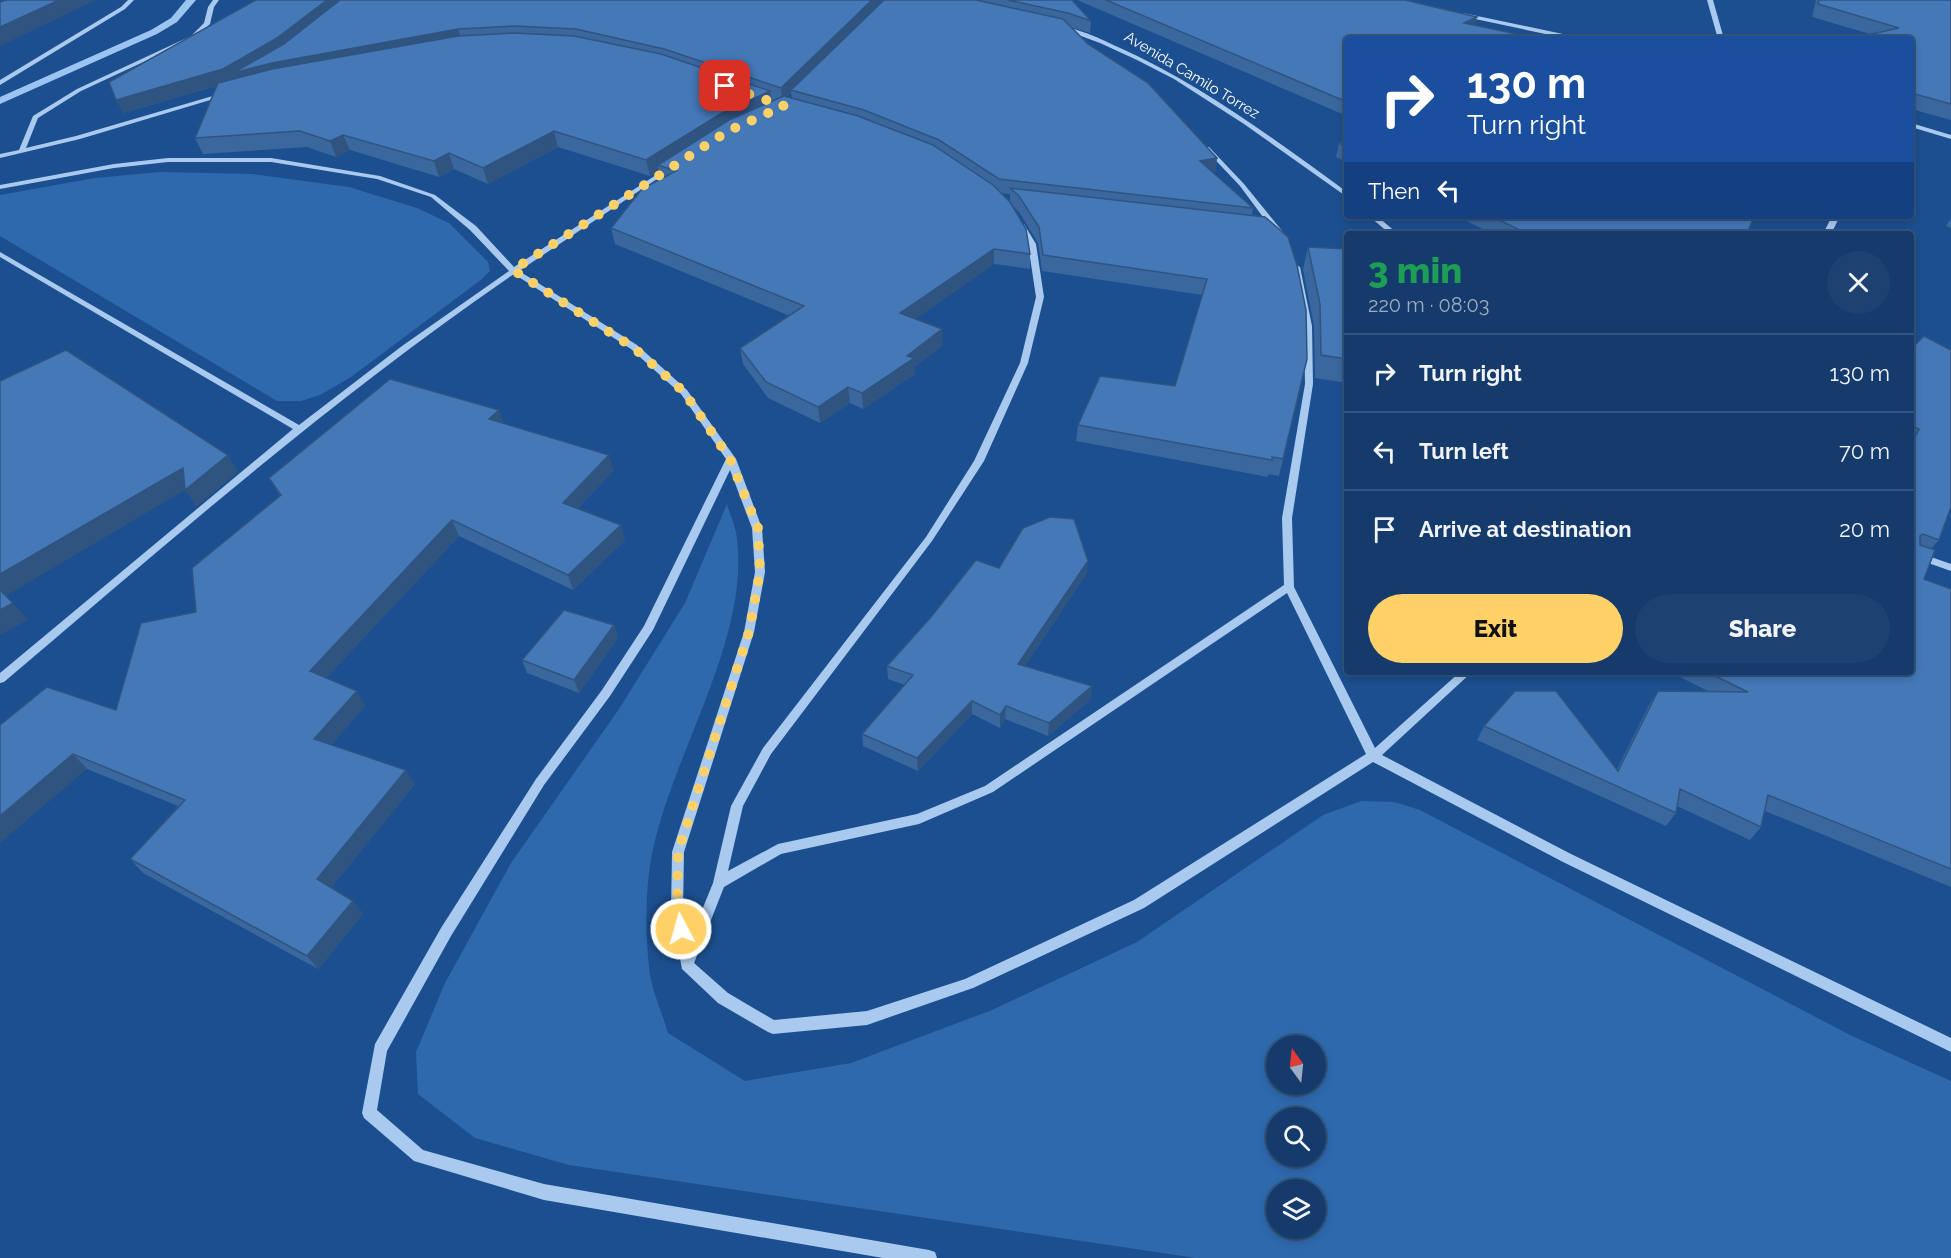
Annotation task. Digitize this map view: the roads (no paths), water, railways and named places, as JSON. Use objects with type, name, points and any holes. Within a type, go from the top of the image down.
[{"type":"street","points":[[0,83],[123,8],[131,0]]},
{"type":"street","points":[[22,151],[35,117],[79,90],[193,37],[207,24],[211,7],[216,0]]},
{"type":"street","points":[[1710,0],[1720,36]]},
{"type":"street","points":[[1454,13],[1560,36]]},
{"type":"street","name":"Avenida Camilo Torrez","points":[[1082,46],[1060,27],[1111,45],[1159,69],[1260,132],[1344,193]]},
{"type":"street","points":[[0,156],[78,138],[210,98],[231,89]]},
{"type":"street","points":[[1914,126],[1951,137]]},
{"type":"street","points":[[1195,136],[1242,185],[1280,234],[1265,228]]},
{"type":"street","points":[[0,187],[114,166],[168,160],[271,160],[378,177],[433,196],[473,228],[513,270],[634,348],[684,392],[730,459],[758,528],[760,572],[749,632],[678,852],[677,912],[687,965],[723,998],[773,1028],[867,1018],[968,984],[1139,904],[1373,756],[1464,675]]},
{"type":"street","points":[[0,679],[299,429],[370,374],[513,270],[679,162]]},
{"type":"street","points":[[687,965],[719,883],[737,806],[767,751],[929,539],[979,461],[1024,363],[1040,297],[1032,244],[1014,215]]},
{"type":"street","points":[[1376,219],[1390,231]]},
{"type":"street","points":[[0,254],[299,429]]},
{"type":"street","points":[[1293,259],[1300,280],[1308,326],[1309,384],[1287,518],[1289,587],[1373,756],[1567,858],[1951,1045]]},
{"type":"street","points":[[730,459],[649,627],[606,693],[540,782],[446,932],[380,1049],[369,1113],[419,1156],[544,1192],[929,1258]]},
{"type":"street","points":[[1914,554],[1951,568]]},
{"type":"street","points":[[719,883],[778,849],[919,819],[989,789],[1289,587]]},
{"type":"waterway","points":[[0,101],[154,32],[174,20],[191,0]]}]
